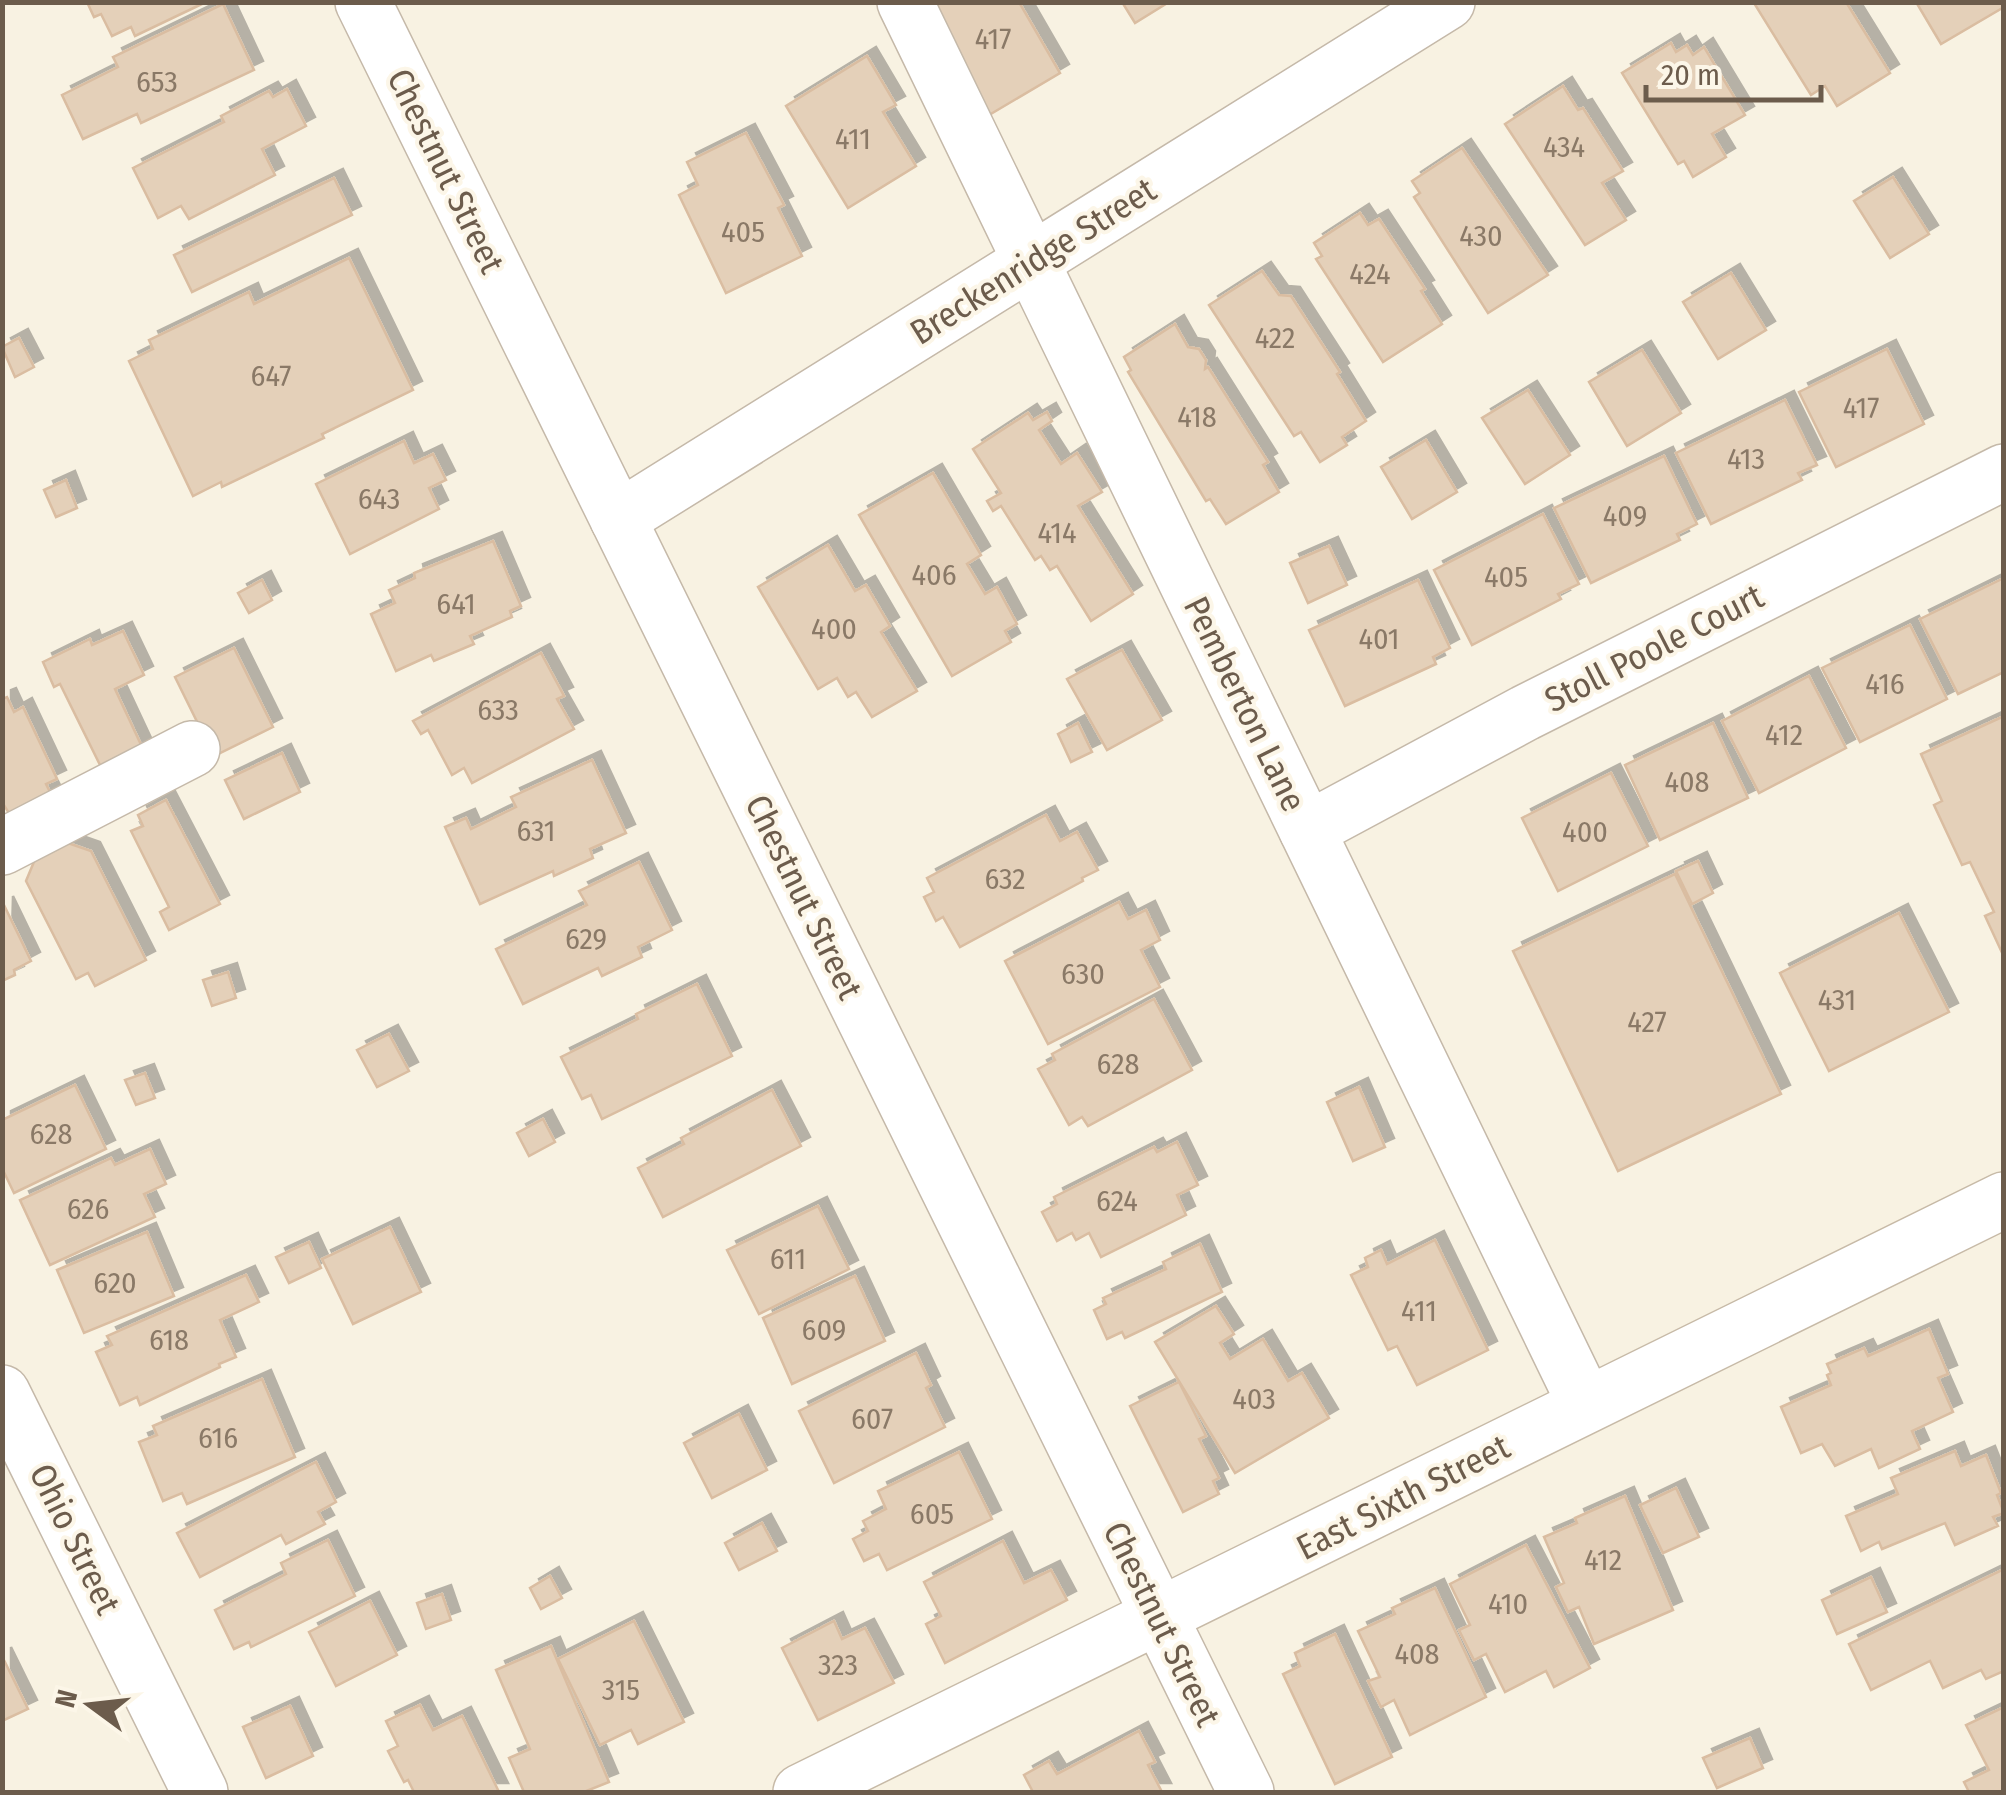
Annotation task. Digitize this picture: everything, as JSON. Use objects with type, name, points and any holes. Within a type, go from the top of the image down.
[{"type":"street","name":"Chestnut Street","points":[[362,2],[1246,1792]]},
{"type":"street","name":"Pemberton Lane","points":[[905,2],[1586,1405]]},
{"type":"street","name":"Breckenridge Street","points":[[618,519],[1448,2]]},
{"type":"street","name":"Stoll Poole Court","points":[[1307,830],[1524,713],[2004,472]]},
{"type":"street","points":[[2,846],[192,748]]},
{"type":"street","name":"East Sixth Street","points":[[801,1792],[2003,1201]]},
{"type":"street","name":"Ohio Street","points":[[2,1394],[200,1792]]},
{"type":"building","points":[[87,2],[206,2],[135,36],[131,27],[112,36],[101,14],[94,17]]},
{"type":"building","points":[[929,2],[1019,2],[1060,73],[989,115]]},
{"type":"building","points":[[1122,2],[1169,2],[1135,23]]},
{"type":"building","points":[[1846,2],[1890,73],[1837,106],[1825,86],[1811,95],[1754,3]]},
{"type":"building","points":[[1916,2],[2004,2],[2004,7],[1941,44]]},
{"type":"building","points":[[223,4],[254,70],[141,123],[137,114],[83,139],[62,95],[118,67],[113,57]]},
{"type":"building","points":[[1671,43],[1676,52],[1687,45],[1693,55],[1704,47],[1745,115],[1712,134],[1726,157],[1693,177],[1684,161],[1678,164],[1622,73]]},
{"type":"building","points":[[867,56],[896,105],[883,112],[916,166],[848,208],[786,106]]},
{"type":"building","points":[[1563,86],[1578,110],[1583,108],[1623,171],[1602,183],[1626,220],[1585,245],[1505,124]]},
{"type":"building","points":[[287,89],[306,126],[262,149],[275,175],[189,219],[181,206],[158,218],[133,168],[224,122],[221,116],[269,91],[273,97]]},
{"type":"building","points":[[746,133],[784,205],[778,208],[802,256],[726,293],[679,195],[698,185],[687,162]]},
{"type":"building","points":[[1462,148],[1548,275],[1488,313],[1414,197],[1420,193],[1412,181]]},
{"type":"building","points":[[1893,177],[1929,234],[1890,258],[1854,201]]},
{"type":"building","points":[[334,178],[352,215],[192,292],[174,255]]},
{"type":"building","points":[[1360,213],[1368,225],[1379,219],[1425,289],[1421,291],[1442,324],[1383,362],[1316,259],[1322,256],[1314,243]]},
{"type":"building","points":[[349,258],[413,390],[322,434],[324,438],[222,487],[221,482],[193,496],[129,361],[153,349],[149,340],[249,292],[254,304]]},
{"type":"building","points":[[1262,271],[1279,295],[1291,296],[1366,421],[1342,437],[1347,445],[1320,462],[1301,432],[1294,436],[1209,305]]},
{"type":"building","points":[[1731,273],[1766,330],[1718,359],[1683,302]]},
{"type":"building","points":[[1175,324],[1188,347],[1199,349],[1206,360],[1205,369],[1208,367],[1268,462],[1263,465],[1279,492],[1226,524],[1210,499],[1206,501],[1128,372],[1131,370],[1124,357]]},
{"type":"building","points":[[19,338],[34,367],[15,377],[2,347]]},
{"type":"building","points":[[1887,349],[1924,424],[1836,467],[1799,392]]},
{"type":"building","points":[[1642,350],[1681,413],[1627,446],[1589,382]]},
{"type":"building","points":[[1528,390],[1570,455],[1525,484],[1482,418]]},
{"type":"building","points":[[1785,400],[1817,465],[1798,473],[1802,480],[1711,524],[1676,453]]},
{"type":"building","points":[[1047,412],[1052,421],[1039,430],[1061,464],[1077,453],[1102,492],[1078,506],[1133,594],[1091,621],[1057,566],[1050,570],[1041,556],[1035,560],[1001,506],[993,511],[987,501],[1001,493],[973,449],[1028,413],[1033,420]]},
{"type":"building","points":[[1426,440],[1457,492],[1412,519],[1381,467]]},
{"type":"building","points":[[404,441],[414,463],[433,454],[446,480],[429,488],[439,509],[350,554],[316,484]]},
{"type":"building","points":[[1664,456],[1697,524],[1677,534],[1680,540],[1591,583],[1554,508]]},
{"type":"building","points":[[933,473],[981,555],[967,564],[985,594],[997,587],[1017,624],[1005,631],[1011,642],[952,676],[859,515]]},
{"type":"building","points":[[66,480],[77,508],[56,517],[44,490]]},
{"type":"building","points":[[1543,514],[1579,584],[1558,594],[1561,599],[1472,645],[1434,570]]},
{"type":"building","points":[[493,541],[521,606],[510,611],[512,617],[470,636],[474,644],[434,661],[431,655],[396,671],[371,614],[395,603],[389,590],[415,578],[414,573]]},
{"type":"building","points":[[828,545],[855,591],[866,585],[890,626],[881,632],[917,691],[872,717],[856,692],[848,697],[837,678],[818,689],[758,587]]},
{"type":"building","points":[[1329,546],[1347,585],[1308,603],[1290,563]]},
{"type":"building","points":[[2004,578],[2004,672],[1958,694],[1920,619]]},
{"type":"building","points":[[262,580],[272,600],[249,613],[238,593]]},
{"type":"building","points":[[1418,580],[1450,648],[1433,657],[1436,664],[1345,706],[1309,630]]},
{"type":"building","points":[[1910,625],[1947,699],[1860,742],[1822,668]]},
{"type":"building","points":[[123,631],[144,675],[115,689],[143,749],[102,769],[60,684],[54,687],[43,662],[90,639],[92,645]]},
{"type":"building","points":[[234,648],[273,727],[214,756],[175,677]]},
{"type":"building","points":[[1122,650],[1162,720],[1107,750],[1067,679]]},
{"type":"building","points":[[541,653],[564,696],[557,699],[574,729],[472,783],[464,768],[452,775],[428,730],[421,734],[413,721]]},
{"type":"building","points":[[1809,676],[1846,748],[1759,793],[1722,721]]},
{"type":"building","points":[[7,697],[14,712],[23,707],[57,779],[46,784],[52,796],[10,815],[2,802],[2,699]]},
{"type":"building","points":[[2002,717],[2004,957],[1985,916],[1994,912],[1970,862],[1962,865],[1934,805],[1942,801],[1921,754]]},
{"type":"building","points":[[1078,723],[1092,752],[1071,762],[1058,734]]},
{"type":"building","points":[[1713,723],[1748,798],[1660,840],[1625,765]]},
{"type":"building","points":[[282,753],[300,792],[244,819],[225,780]]},
{"type":"building","points":[[592,760],[626,833],[590,849],[593,858],[554,876],[553,871],[480,904],[445,827],[466,818],[471,829],[516,807],[511,797]]},
{"type":"building","points":[[1611,773],[1648,846],[1558,891],[1522,818]]},
{"type":"building","points":[[166,800],[220,904],[169,930],[160,912],[169,907],[131,831],[143,826],[138,815]]},
{"type":"building","points":[[1046,815],[1060,841],[1077,832],[1098,870],[960,947],[943,917],[936,921],[924,897],[934,892],[927,878]]},
{"type":"building","points":[[65,842],[91,851],[146,960],[95,986],[88,973],[76,979],[26,881],[36,857]]},
{"type":"building","points":[[1698,861],[1713,893],[1692,904],[1676,871]]},
{"type":"building","points":[[639,862],[672,930],[638,947],[642,957],[602,976],[598,968],[523,1004],[496,949],[587,905],[579,891]]},
{"type":"building","points":[[1675,874],[1781,1094],[1618,1171],[1513,951]]},
{"type":"building","points":[[1119,902],[1128,919],[1146,910],[1160,940],[1141,950],[1160,987],[1048,1044],[1005,961]]},
{"type":"building","points":[[4,905],[31,961],[2,981]]},
{"type":"building","points":[[1899,913],[1949,1012],[1829,1071],[1780,973]]},
{"type":"building","points":[[228,972],[236,998],[212,1006],[203,980]]},
{"type":"building","points":[[697,984],[732,1056],[602,1119],[591,1095],[582,1099],[561,1057]]},
{"type":"building","points":[[1154,999],[1192,1070],[1088,1126],[1082,1117],[1069,1125],[1038,1069],[1055,1060],[1052,1054]]},
{"type":"building","points":[[389,1034],[409,1071],[377,1087],[357,1050]]},
{"type":"building","points":[[145,1073],[155,1098],[136,1105],[125,1080]]},
{"type":"building","points":[[75,1085],[106,1149],[14,1193],[2,1168],[2,1120]]},
{"type":"building","points":[[1359,1087],[1385,1147],[1353,1161],[1327,1102]]},
{"type":"building","points":[[772,1090],[801,1146],[663,1217],[638,1168],[684,1144],[681,1138]]},
{"type":"building","points":[[543,1119],[555,1142],[529,1156],[517,1133]]},
{"type":"building","points":[[1177,1142],[1198,1185],[1177,1195],[1186,1215],[1101,1257],[1089,1233],[1076,1240],[1072,1233],[1057,1241],[1042,1212],[1057,1204],[1054,1197],[1154,1147],[1157,1152]]},
{"type":"building","points":[[150,1149],[166,1184],[144,1194],[155,1217],[50,1265],[20,1200],[111,1158],[115,1165]]},
{"type":"building","points":[[818,1206],[849,1269],[759,1314],[727,1250]]},
{"type":"building","points":[[390,1227],[421,1292],[353,1324],[322,1259]]},
{"type":"building","points":[[147,1232],[174,1296],[84,1333],[57,1270]]},
{"type":"building","points":[[1435,1240],[1488,1350],[1417,1385],[1397,1346],[1388,1350],[1351,1275],[1368,1267],[1365,1258],[1381,1250],[1387,1264]]},
{"type":"building","points":[[309,1242],[321,1268],[289,1283],[276,1257]]},
{"type":"building","points":[[1200,1244],[1222,1292],[1125,1338],[1122,1332],[1107,1339],[1094,1310],[1106,1304],[1103,1298],[1166,1269],[1163,1262]]},
{"type":"building","points":[[246,1275],[259,1302],[220,1320],[236,1357],[140,1405],[137,1397],[120,1405],[96,1352],[112,1345],[107,1336]]},
{"type":"building","points":[[855,1276],[885,1341],[792,1384],[763,1318]]},
{"type":"building","points":[[1216,1306],[1234,1334],[1220,1343],[1230,1359],[1263,1339],[1288,1381],[1302,1373],[1329,1418],[1235,1473],[1155,1342]]},
{"type":"building","points":[[1929,1329],[1948,1374],[1938,1378],[1953,1412],[1912,1431],[1920,1449],[1879,1468],[1871,1449],[1835,1466],[1822,1444],[1801,1453],[1781,1407],[1831,1385],[1827,1364],[1864,1348],[1868,1356]]},
{"type":"building","points":[[916,1353],[931,1385],[926,1388],[945,1427],[834,1483],[799,1411]]},
{"type":"building","points":[[262,1379],[295,1457],[187,1504],[182,1493],[163,1501],[139,1442],[157,1435],[153,1426]]},
{"type":"building","points":[[1179,1382],[1206,1436],[1199,1439],[1219,1478],[1213,1481],[1219,1494],[1183,1512],[1130,1406]]},
{"type":"building","points":[[739,1414],[767,1470],[712,1498],[684,1443]]},
{"type":"building","points":[[1955,1451],[1961,1466],[1986,1455],[2001,1493],[1997,1495],[2004,1513],[1993,1517],[1998,1526],[1955,1545],[1945,1523],[1882,1549],[1879,1542],[1861,1551],[1846,1516],[1898,1494],[1891,1478]]},
{"type":"building","points":[[959,1452],[992,1519],[887,1570],[879,1554],[864,1561],[853,1539],[868,1531],[863,1521],[886,1509],[878,1491]]},
{"type":"building","points":[[316,1462],[336,1502],[318,1512],[325,1524],[286,1544],[281,1535],[200,1577],[177,1533]]},
{"type":"building","points":[[1676,1488],[1699,1537],[1663,1553],[1640,1505]]},
{"type":"building","points":[[1625,1496],[1673,1610],[1594,1644],[1579,1607],[1568,1612],[1556,1587],[1564,1583],[1544,1537]]},
{"type":"building","points":[[762,1523],[777,1551],[739,1570],[725,1543]]},
{"type":"building","points":[[328,1540],[355,1596],[251,1647],[249,1642],[234,1649],[215,1610],[286,1574],[281,1563]]},
{"type":"building","points":[[1003,1541],[1024,1583],[1051,1570],[1067,1600],[945,1663],[926,1624],[941,1616],[924,1582]]},
{"type":"building","points":[[1526,1545],[1590,1668],[1554,1687],[1546,1671],[1505,1692],[1486,1654],[1474,1660],[1459,1630],[1470,1625],[1450,1584]]},
{"type":"building","points":[[2004,1569],[2004,1671],[1986,1679],[1981,1670],[1943,1688],[1930,1661],[1871,1690],[1849,1644]]},
{"type":"building","points":[[550,1576],[562,1598],[541,1609],[530,1588]]},
{"type":"building","points":[[1871,1577],[1887,1612],[1837,1634],[1822,1600]]},
{"type":"building","points":[[1435,1588],[1486,1697],[1410,1735],[1394,1700],[1381,1707],[1368,1681],[1380,1677],[1358,1631],[1395,1614],[1392,1608]]},
{"type":"building","points":[[442,1594],[451,1620],[426,1629],[417,1603]]},
{"type":"building","points":[[370,1601],[397,1655],[336,1686],[309,1632]]},
{"type":"building","points":[[634,1621],[684,1722],[638,1744],[631,1730],[600,1745],[558,1659]]},
{"type":"building","points":[[834,1621],[842,1639],[865,1628],[894,1683],[818,1720],[782,1648]]},
{"type":"building","points":[[1335,1634],[1392,1757],[1335,1784],[1283,1674],[1300,1666],[1295,1653]]},
{"type":"building","points":[[551,1646],[609,1782],[584,1792],[524,1792],[509,1758],[530,1749],[496,1670]]},
{"type":"building","points":[[2,1656],[28,1709],[2,1721]]},
{"type":"building","points":[[420,1705],[433,1730],[462,1716],[499,1792],[414,1792],[408,1780],[404,1782],[388,1751],[398,1746],[386,1721]]},
{"type":"building","points":[[290,1706],[313,1756],[266,1778],[243,1727]]},
{"type":"building","points":[[2004,1707],[2004,1792],[1969,1792],[1964,1782],[1989,1770],[1966,1725]]},
{"type":"building","points":[[1139,1731],[1155,1762],[1148,1765],[1162,1792],[1033,1792],[1024,1775],[1049,1761],[1057,1774]]},
{"type":"building","points":[[1750,1738],[1763,1768],[1717,1788],[1703,1758]]}]
